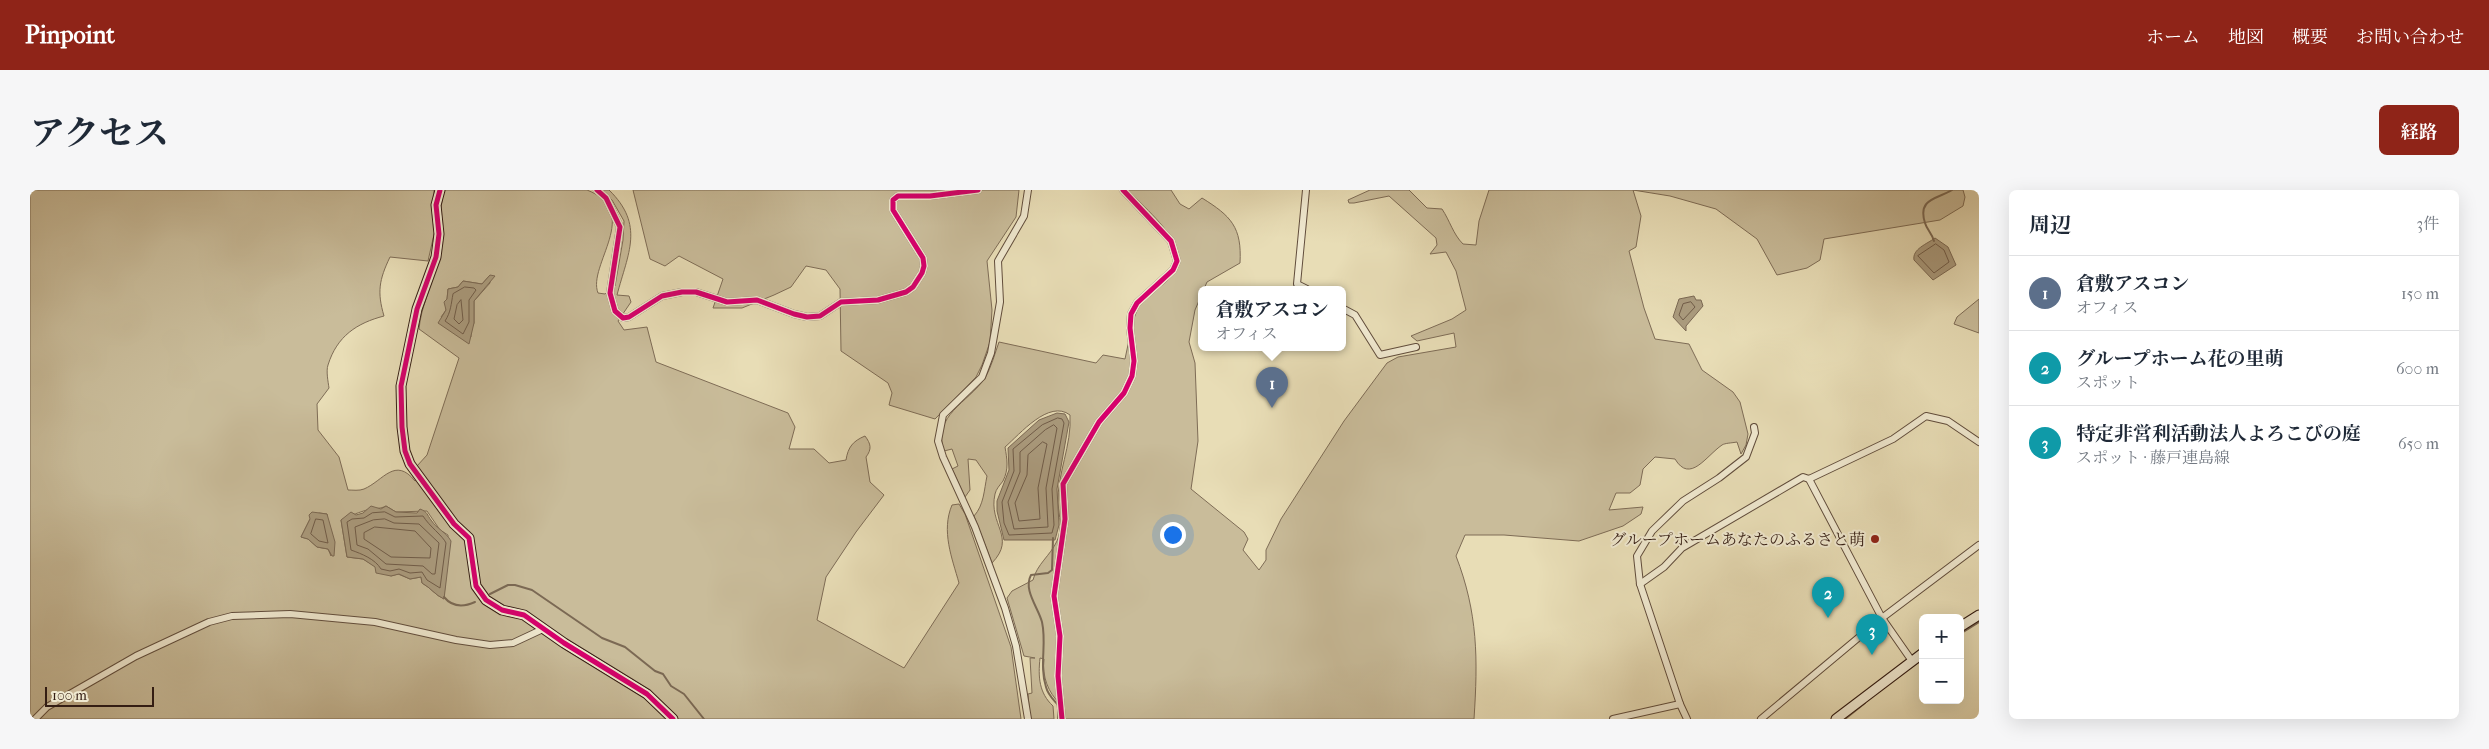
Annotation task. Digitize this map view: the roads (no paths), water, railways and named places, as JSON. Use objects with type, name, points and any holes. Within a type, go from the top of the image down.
[{"type":"street","points":[[440,190],[436,205],[440,234],[436,256],[417,309],[402,386],[405,451],[410,464],[454,524],[469,538],[476,586],[486,600],[502,610],[524,615],[543,629],[647,694],[672,719]]},
{"type":"street","points":[[597,190],[606,198],[620,227],[610,293],[615,311],[623,318],[629,317],[662,296],[682,292],[696,292],[727,302],[757,300],[807,318],[820,316],[841,302],[866,302],[899,296],[913,287],[924,266],[922,258],[893,210],[893,200],[898,196],[930,196],[978,190]]},
{"type":"street","points":[[1028,190],[1024,216],[998,261],[1000,302],[991,353],[982,377],[942,415],[938,441],[943,457],[975,527],[1005,608],[1016,646],[1028,719]]},
{"type":"street","points":[[1062,719],[1058,676],[1060,636],[1054,596],[1065,526],[1063,484],[1099,422],[1124,393],[1132,376],[1134,361],[1130,328],[1131,314],[1137,303],[1173,270],[1177,261],[1171,241],[1123,190]]},
{"type":"street","points":[[1301,286],[1297,284],[1306,190]]},
{"type":"street","points":[[1346,310],[1355,315],[1380,355],[1416,347]]},
{"type":"street","points":[[1640,584],[1664,567],[1682,548],[1804,477],[1809,479],[1893,439],[1926,416],[1948,421],[1979,442]]},
{"type":"street","points":[[1687,719],[1680,704],[1640,584],[1637,556],[1652,531],[1683,501],[1719,478],[1746,457],[1755,433],[1754,427]]},
{"type":"street","points":[[1809,479],[1882,618],[1912,660]]},
{"type":"street","points":[[1761,719],[1882,618],[1979,545]]},
{"type":"street","points":[[34,719],[47,707],[136,656],[209,622],[232,616],[290,614],[375,622],[400,626],[456,640],[490,645],[512,644],[543,629]]},
{"type":"street","points":[[1964,624],[1979,615]]},
{"type":"street","points":[[1836,719],[1919,656]]},
{"type":"street","points":[[1613,719],[1680,704]]},
{"type":"water","points":[[1935,238],[1948,247],[1956,265],[1933,280],[1914,260],[1914,256],[1918,250]]},
{"type":"water","points":[[490,275],[495,276],[474,301],[474,323],[469,344],[438,323],[446,310],[444,302],[447,299],[448,289],[458,287],[463,281],[482,284]]},
{"type":"water","points":[[1694,296],[1696,300],[1701,300],[1703,306],[1686,326],[1686,331],[1673,317],[1679,299]]},
{"type":"water","points":[[1057,413],[1065,414],[1069,422],[1057,489],[1059,525],[1055,540],[1004,540],[997,511],[997,501],[1009,470],[1008,448],[1039,420]]},
{"type":"water","points":[[371,506],[381,509],[386,506],[396,512],[417,513],[420,509],[426,512],[433,523],[449,538],[451,541],[444,599],[422,583],[421,577],[410,579],[399,574],[391,576],[376,573],[375,567],[363,559],[347,557],[341,520],[351,512],[356,515],[363,513]]},
{"type":"water","points":[[312,512],[327,514],[335,542],[334,556],[332,556],[328,549],[317,547],[308,539],[301,537],[310,519],[309,515]]},
{"type":"waterway","points":[[1934,241],[1925,223],[1924,209],[1930,200],[1952,190]]},
{"type":"waterway","points":[[1053,538],[1052,570],[1048,573],[1031,575],[1029,587],[1042,622],[1044,679],[1049,695],[1058,705]]},
{"type":"waterway","points":[[490,594],[508,585],[532,590],[602,638],[625,647],[655,671],[663,674],[671,686],[684,694],[704,719]]},
{"type":"waterway","points":[[444,597],[447,601],[459,606],[475,602]]},
{"type":"waterway","points":[[1964,631],[1979,622]]},
{"type":"waterway","points":[[1910,668],[1919,662]]},
{"type":"waterway","points":[[1845,719],[1865,703]]},
{"type":"waterway","points":[[1058,712],[1058,719]]},
{"type":"place","name":"倉敷アスコン","points":[[1272,408]]},
{"type":"place","name":"グループホームあなたのふるさと萌","points":[[1875,539]]},
{"type":"place","name":"グループホーム花の里萌","points":[[1828,618]]},
{"type":"place","name":"特定非営利活動法人よろこびの庭","points":[[1872,655]]}]
